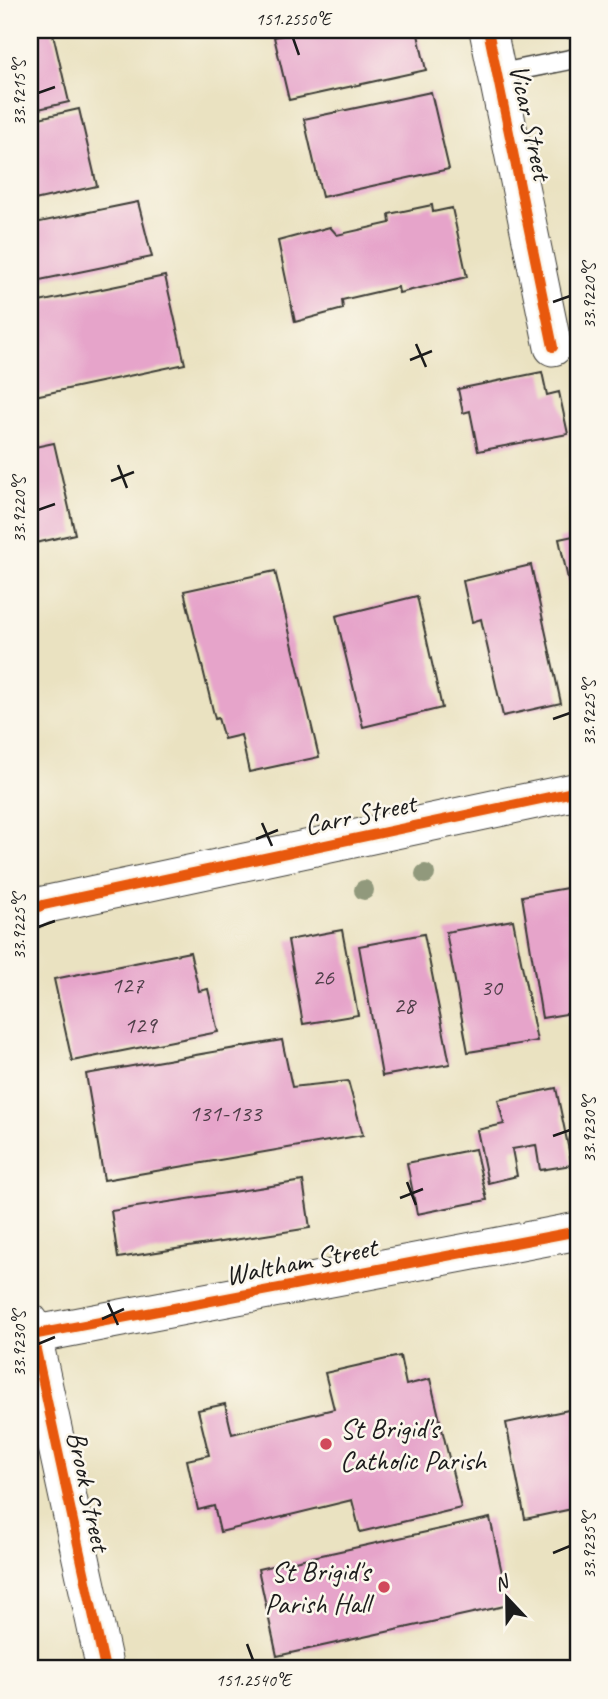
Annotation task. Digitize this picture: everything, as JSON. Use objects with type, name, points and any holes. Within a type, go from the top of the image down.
[{"type":"street","name":"Vicar Street","points":[[488,30],[553,347]]},
{"type":"street","name":"Carr Street","points":[[30,911],[43,905],[578,791]]},
{"type":"street","name":"Waltham Street","points":[[31,1328],[578,1231]]},
{"type":"street","name":"Brook Street","points":[[31,1328],[105,1669]]},
{"type":"lane","points":[[498,74],[578,58]]},
{"type":"building","points":[[30,30],[52,30],[69,102],[30,111]]},
{"type":"building","points":[[306,30],[417,30],[426,70],[289,100],[274,37]]},
{"type":"building","points":[[566,30],[578,30],[578,36],[568,38]]},
{"type":"building","points":[[431,92],[449,169],[322,197],[304,119]]},
{"type":"building","points":[[79,109],[97,186],[30,201],[30,120]]},
{"type":"building","points":[[138,202],[152,257],[30,282],[30,224]]},
{"type":"building","points":[[432,205],[433,212],[452,208],[467,277],[399,293],[398,287],[342,300],[343,309],[295,322],[278,241],[330,227],[337,235],[390,223],[389,214]]},
{"type":"building","points":[[165,276],[185,364],[30,397],[30,313],[40,310],[39,302]]},
{"type":"building","points":[[542,372],[547,395],[559,392],[568,434],[478,451],[470,411],[463,413],[458,389]]},
{"type":"building","points":[[54,443],[75,534],[36,543],[35,536],[30,538],[30,448]]},
{"type":"building","points":[[578,535],[578,619],[577,619],[559,539]]},
{"type":"building","points":[[531,565],[561,703],[503,716],[481,619],[472,622],[463,581]]},
{"type":"building","points":[[275,571],[319,757],[249,772],[241,735],[224,739],[218,718],[215,719],[184,591]]},
{"type":"building","points":[[417,596],[442,708],[363,727],[336,616]]},
{"type":"building","points":[[578,886],[578,1012],[542,1018],[522,896]]},
{"type":"building","points":[[513,920],[537,1041],[468,1052],[446,932]]},
{"type":"building","points":[[342,930],[358,1015],[303,1024],[288,940]]},
{"type":"building","points":[[424,934],[450,1064],[382,1076],[359,946]]},
{"type":"building","points":[[190,952],[199,991],[208,989],[218,1032],[72,1061],[54,979]]},
{"type":"building","points":[[282,1040],[292,1087],[348,1081],[363,1135],[104,1180],[86,1074]]},
{"type":"building","points":[[556,1088],[572,1165],[540,1170],[536,1145],[512,1149],[517,1176],[488,1183],[477,1130],[504,1124],[498,1100]]},
{"type":"building","points":[[475,1149],[487,1200],[417,1214],[407,1163]]},
{"type":"building","points":[[303,1181],[310,1228],[118,1258],[111,1211]]},
{"type":"building","name":"St Brigid's Catholic Parish","points":[[400,1356],[406,1385],[430,1379],[461,1508],[360,1532],[352,1500],[220,1532],[214,1506],[198,1510],[187,1460],[209,1455],[198,1410],[225,1404],[232,1434],[334,1409],[325,1373]]},
{"type":"building","points":[[578,1408],[578,1530],[572,1509],[525,1519],[506,1423]]},
{"type":"building","name":"St Brigid's Parish Hall","points":[[490,1518],[509,1605],[277,1656],[258,1569]]},
{"type":"cycle path","points":[[488,30],[553,347]]},
{"type":"cycle path","points":[[30,911],[43,905],[578,791]]},
{"type":"cycle path","points":[[32,1335],[578,1231]]},
{"type":"cycle path","points":[[30,1322],[105,1669]]},
{"type":"place","name":"St Brigid's Catholic Parish","points":[[326,1444]]},
{"type":"place","name":"St Brigid's Parish Hall","points":[[384,1587]]}]
